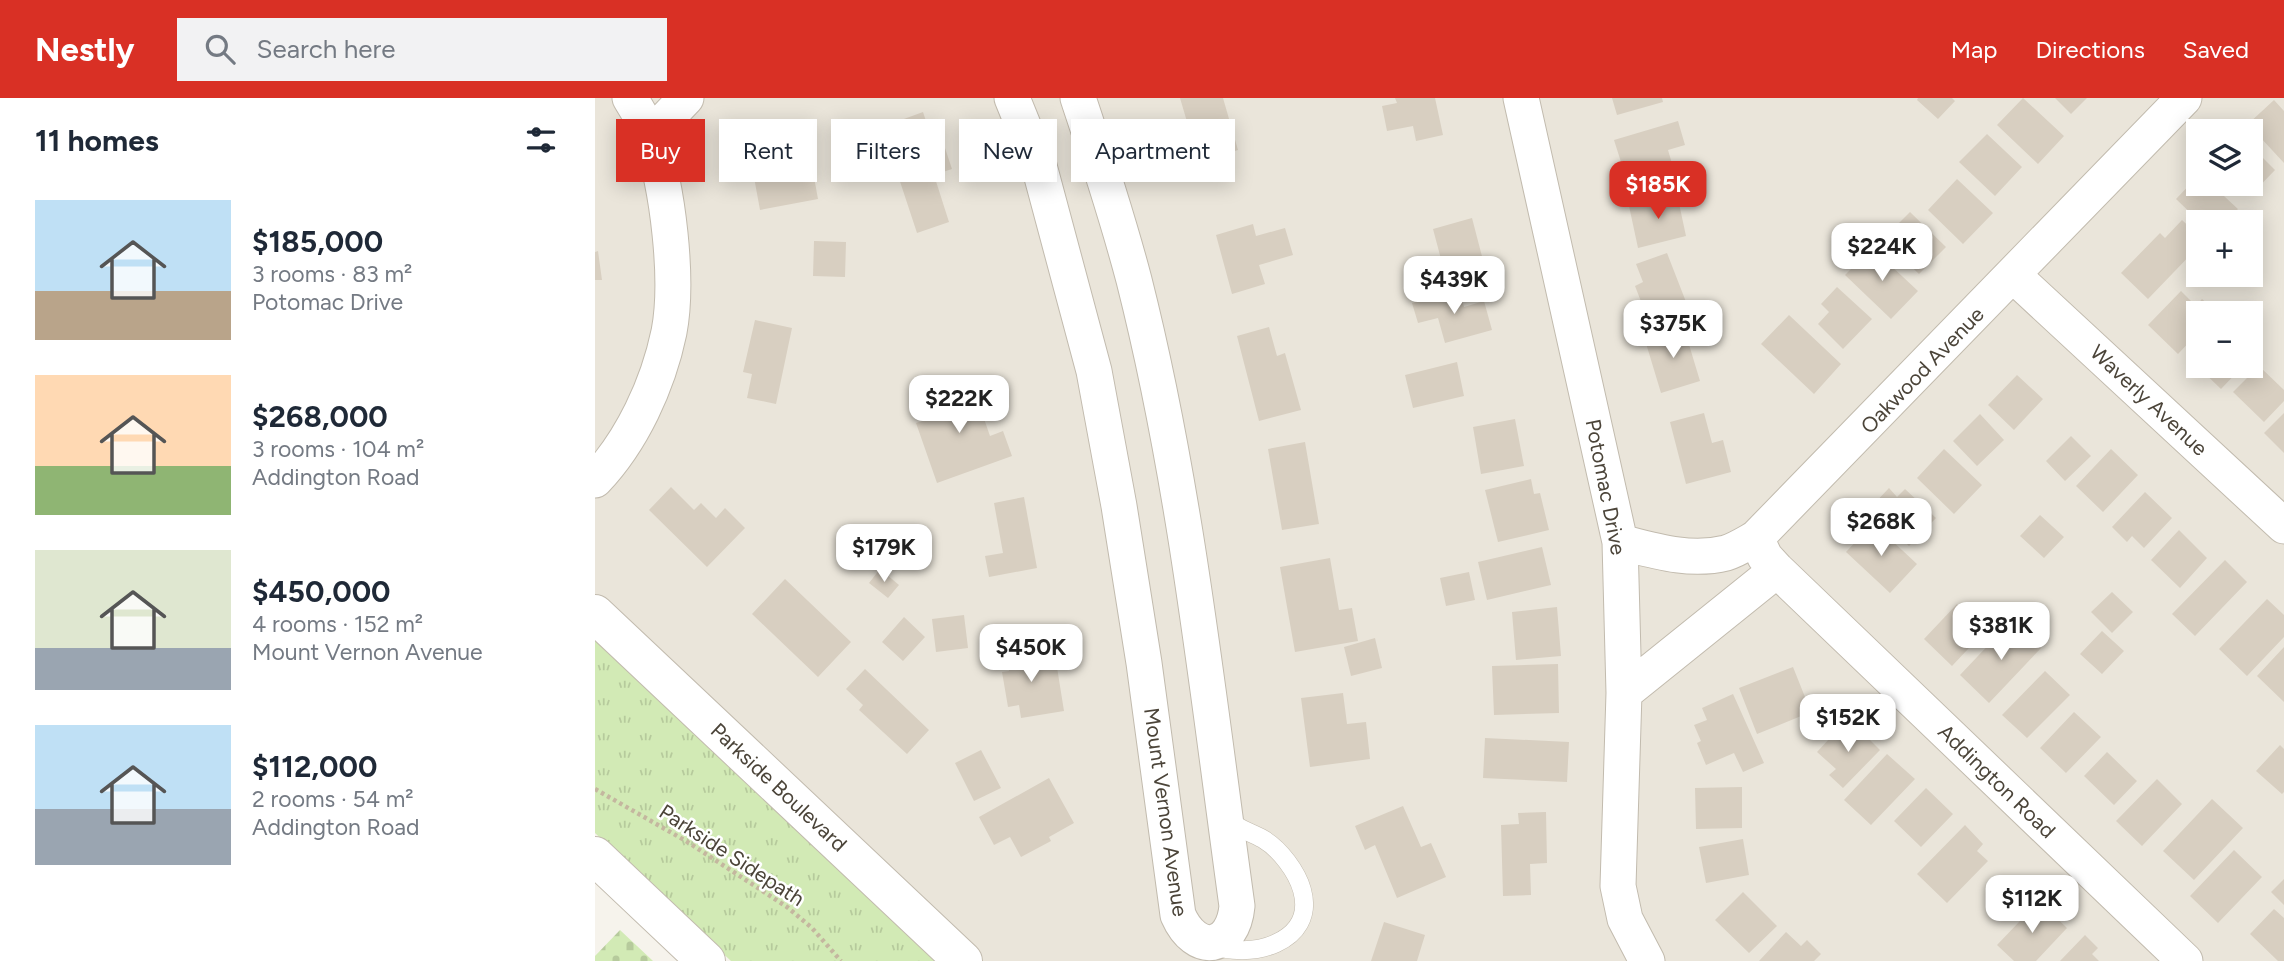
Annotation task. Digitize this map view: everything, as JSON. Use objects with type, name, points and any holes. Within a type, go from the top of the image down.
[{"type":"street","points":[[630,98],[641,119]]},
{"type":"street","points":[[666,119],[687,98]]},
{"type":"street","name":"Mount Vernon Avenue","points":[[1012,98],[1038,162],[1094,371],[1144,663],[1178,915],[1183,928],[1191,936],[1211,944]]},
{"type":"street","points":[[1078,98],[1134,280],[1169,441],[1185,533],[1237,906],[1236,920],[1231,930],[1222,940],[1211,944]]},
{"type":"street","name":"Potomac Drive","points":[[1521,98],[1620,542],[1624,693],[1618,886],[1625,919],[1647,961]]},
{"type":"street","name":"Oakwood Avenue","points":[[1620,542],[1664,554],[1694,557],[1727,552],[1756,538],[2184,98]]},
{"type":"street","points":[[595,480],[610,464],[635,424],[657,373],[669,331],[673,291],[667,207],[661,182]]},
{"type":"street","name":"Waverly Avenue","points":[[2014,275],[2284,526]]},
{"type":"street","name":"Addington Road","points":[[1756,538],[1765,557],[1777,570],[2185,961]]},
{"type":"street","points":[[1624,693],[1777,570]]},
{"type":"street","name":"Parkside Boulevard","points":[[595,614],[963,961]]},
{"type":"street","points":[[595,856],[706,961]]},
{"type":"lane","points":[[1211,944],[1221,952],[1237,956],[1255,956],[1289,941],[1299,930],[1303,919],[1302,890],[1287,863],[1264,840],[1239,829],[1225,817]]},
{"type":"path","name":"Parkside Sidepath","points":[[595,789],[686,841],[787,906],[812,928],[841,961]]},
{"type":"shaded area","points":[[595,98],[2284,98],[2284,961],[963,961],[595,614]]},
{"type":"green space","points":[[595,637],[938,961],[731,961],[595,833]]},
{"type":"green space","points":[[620,930],[653,961],[595,961],[595,956]]},
{"type":"building","points":[[1180,98],[1223,98],[1229,119],[1186,119]]},
{"type":"building","points":[[1395,98],[1435,98],[1443,135],[1416,141],[1413,126],[1387,131],[1382,106],[1397,103]]},
{"type":"building","points":[[1612,98],[1662,98],[1663,102],[1617,115]]},
{"type":"building","points":[[1952,98],[1955,101],[1938,119],[1917,100]]},
{"type":"building","points":[[2023,98],[2064,136],[2038,164],[1997,125]]},
{"type":"building","points":[[2055,98],[2087,98],[2071,114]]},
{"type":"building","points":[[2274,100],[2284,111],[2284,163],[2263,140],[2263,119],[2253,119]]},
{"type":"building","points":[[923,112],[925,119],[904,119]]},
{"type":"building","points":[[1678,121],[1685,145],[1668,150],[1673,167],[1627,181],[1614,140]]},
{"type":"building","points":[[1987,134],[2022,167],[1995,196],[1959,162]]},
{"type":"building","points":[[945,148],[952,169],[945,171]]},
{"type":"building","points":[[2263,158],[2275,170],[2263,182]]},
{"type":"building","points":[[1957,179],[1993,213],[1963,244],[1928,210]]},
{"type":"building","points":[[755,182],[815,182],[818,199],[760,210]]},
{"type":"building","points":[[900,182],[936,182],[949,222],[917,233]]},
{"type":"building","points":[[2186,189],[2186,196],[2224,196],[2238,209],[2187,210],[2176,199]]},
{"type":"building","points":[[1677,194],[1686,236],[1638,248],[1629,206]]},
{"type":"building","points":[[1910,212],[1946,247],[1919,274],[1883,239]]},
{"type":"building","points":[[1472,218],[1484,264],[1445,274],[1433,229]]},
{"type":"building","points":[[2182,220],[2186,224],[2186,259],[2148,299],[2121,273],[2160,233],[2165,238]]},
{"type":"building","points":[[1253,224],[1256,236],[1285,228],[1293,255],[1259,265],[1265,284],[1232,294],[1216,235]]},
{"type":"building","points":[[814,241],[846,242],[845,277],[813,276]]},
{"type":"building","points":[[1872,248],[1918,291],[1891,319],[1845,275]]},
{"type":"building","points":[[598,251],[602,280],[595,280],[595,252]]},
{"type":"building","points":[[1667,253],[1688,307],[1649,322],[1635,286],[1643,282],[1636,264]]},
{"type":"building","points":[[1837,287],[1872,319],[1843,349],[1818,324],[1829,312],[1821,304]]},
{"type":"building","points":[[1459,289],[1464,307],[1484,301],[1492,330],[1445,343],[1438,318],[1418,323],[1412,303]]},
{"type":"building","points":[[2181,291],[2191,301],[2186,301],[2186,346],[2178,354],[2148,325]]},
{"type":"building","points":[[1789,315],[1841,364],[1814,394],[1761,344]]},
{"type":"building","points":[[755,320],[792,328],[776,404],[747,398],[752,374],[743,372]]},
{"type":"building","points":[[1269,327],[1277,356],[1285,353],[1301,410],[1259,421],[1237,336]]},
{"type":"building","points":[[1684,328],[1700,381],[1661,393],[1645,340]]},
{"type":"building","points":[[1457,362],[1464,396],[1413,408],[1405,375]]},
{"type":"building","points":[[2263,370],[2284,390],[2284,401],[2264,422],[2233,392],[2247,378],[2263,378]]},
{"type":"building","points":[[2017,375],[2043,399],[2014,430],[1988,405]]},
{"type":"building","points":[[2210,378],[2232,378],[2221,389]]},
{"type":"building","points":[[972,384],[990,436],[1003,431],[1012,456],[937,483],[916,423],[931,418],[925,400]]},
{"type":"building","points":[[1704,413],[1712,443],[1723,440],[1731,472],[1686,484],[1670,422]]},
{"type":"building","points":[[2284,413],[2284,453],[2264,433]]},
{"type":"building","points":[[1980,414],[2004,440],[1977,466],[1953,441]]},
{"type":"building","points":[[1515,419],[1524,466],[1481,474],[1473,427]]},
{"type":"building","points":[[2071,436],[2091,456],[2065,481],[2046,461]]},
{"type":"building","points":[[1305,442],[1319,524],[1282,530],[1268,449]]},
{"type":"building","points":[[1944,449],[1982,485],[1954,514],[1917,478]]},
{"type":"building","points":[[2111,449],[2138,475],[2103,512],[2076,486]]},
{"type":"building","points":[[1531,479],[1534,494],[1540,493],[1549,530],[1498,542],[1485,490]]},
{"type":"building","points":[[671,487],[694,510],[701,503],[716,518],[725,508],[745,528],[707,567],[649,510]]},
{"type":"building","points":[[1889,488],[1897,497],[1905,489],[1936,518],[1909,546],[1870,508]]},
{"type":"building","points":[[2145,492],[2172,518],[2144,548],[2132,536],[2127,542],[2112,527]]},
{"type":"building","points":[[1024,497],[1037,568],[989,577],[985,556],[1003,553],[994,503]]},
{"type":"building","points":[[2040,515],[2064,537],[2044,558],[2020,536]]},
{"type":"building","points":[[1873,523],[1917,564],[1890,593],[1846,552]]},
{"type":"building","points":[[2179,530],[2207,558],[2180,588],[2151,560]]},
{"type":"building","points":[[1542,547],[1551,585],[1487,600],[1478,562]]},
{"type":"building","points":[[1330,558],[1339,610],[1352,608],[1358,641],[1295,652],[1280,567]]},
{"type":"building","points":[[2225,560],[2247,582],[2195,636],[2172,614]]},
{"type":"building","points":[[880,569],[899,585],[888,598],[869,583]]},
{"type":"building","points":[[1469,572],[1475,600],[1446,606],[1440,578]]},
{"type":"building","points":[[785,579],[851,642],[818,677],[752,614]]},
{"type":"building","points":[[2112,592],[2133,612],[2112,633],[2091,612]]},
{"type":"building","points":[[2267,599],[2284,615],[2284,637],[2247,676],[2219,649]]},
{"type":"building","points":[[1957,604],[1985,631],[1952,666],[1924,639]]},
{"type":"building","points":[[1557,607],[1561,656],[1516,660],[1512,612]]},
{"type":"building","points":[[964,615],[968,648],[936,652],[932,619]]},
{"type":"building","points":[[904,617],[925,637],[903,661],[882,642]]},
{"type":"building","points":[[2012,620],[2041,648],[1989,703],[1960,675]]},
{"type":"building","points":[[2102,631],[2124,651],[2102,674],[2080,654]]},
{"type":"building","points":[[1016,636],[1021,667],[1056,661],[1064,711],[1021,718],[1019,705],[1008,707],[1002,672],[1009,671],[1003,638]]},
{"type":"building","points":[[1375,638],[1382,668],[1351,676],[1344,647]]},
{"type":"building","points":[[2284,647],[2284,702],[2257,676]]},
{"type":"building","points":[[1558,664],[1559,713],[1494,715],[1492,666]]},
{"type":"building","points":[[1793,667],[1811,712],[1757,734],[1739,688]]},
{"type":"building","points":[[865,669],[929,730],[907,754],[859,710],[863,705],[846,689]]},
{"type":"building","points":[[2045,671],[2070,695],[2027,738],[2002,715]]},
{"type":"building","points":[[1343,693],[1347,724],[1366,722],[1370,759],[1310,767],[1301,698]]},
{"type":"building","points":[[1733,694],[1764,763],[1743,772],[1734,753],[1706,765],[1697,743],[1701,741],[1694,725],[1707,720],[1702,708]]},
{"type":"building","points":[[2074,712],[2101,737],[2066,773],[2040,748]]},
{"type":"building","points":[[1842,725],[1853,735],[1859,729],[1880,750],[1843,788],[1829,775],[1836,769],[1817,752]]},
{"type":"building","points":[[1485,738],[1569,742],[1567,782],[1483,778]]},
{"type":"building","points":[[2280,745],[2284,749],[2282,794],[2256,771]]},
{"type":"building","points":[[981,750],[1001,788],[974,801],[955,763]]},
{"type":"building","points":[[2107,752],[2137,781],[2114,805],[2084,776]]},
{"type":"building","points":[[1887,754],[1915,779],[1871,825],[1844,800]]},
{"type":"building","points":[[1049,778],[1074,823],[1049,837],[1051,841],[1021,857],[1010,837],[994,845],[979,817]]},
{"type":"building","points":[[2157,779],[2182,804],[2142,846],[2116,821]]},
{"type":"building","points":[[1742,787],[1742,828],[1696,829],[1695,788]]},
{"type":"building","points":[[1926,788],[1953,814],[1921,847],[1894,821]]},
{"type":"building","points":[[2212,799],[2243,828],[2194,880],[2163,851]]},
{"type":"building","points":[[1403,806],[1421,847],[1431,843],[1446,877],[1397,898],[1375,845],[1365,850],[1355,826]]},
{"type":"building","points":[[1546,812],[1547,863],[1530,864],[1531,895],[1503,896],[1501,825],[1519,824],[1518,813]]},
{"type":"building","points":[[1965,825],[1983,844],[1977,851],[1988,861],[1947,903],[1917,874]]},
{"type":"building","points":[[1743,839],[1749,875],[1706,883],[1699,847]]},
{"type":"building","points":[[2234,850],[2262,877],[2218,923],[2190,896]]},
{"type":"building","points":[[2284,879],[2284,905],[2271,892]]},
{"type":"building","points":[[1743,892],[1777,926],[1749,953],[1715,920]]},
{"type":"building","points":[[2039,901],[2067,928],[2036,961],[2014,961],[1997,945]]},
{"type":"building","points":[[2274,909],[2284,918],[2284,961],[2278,961],[2250,934]]},
{"type":"building","points":[[1384,922],[1425,935],[1417,961],[1371,961]]},
{"type":"building","points":[[1786,932],[1801,946],[1807,940],[1821,954],[1814,961],[1759,961]]},
{"type":"building","points":[[2085,935],[2098,948],[2092,954],[2099,961],[2060,961]]}]
